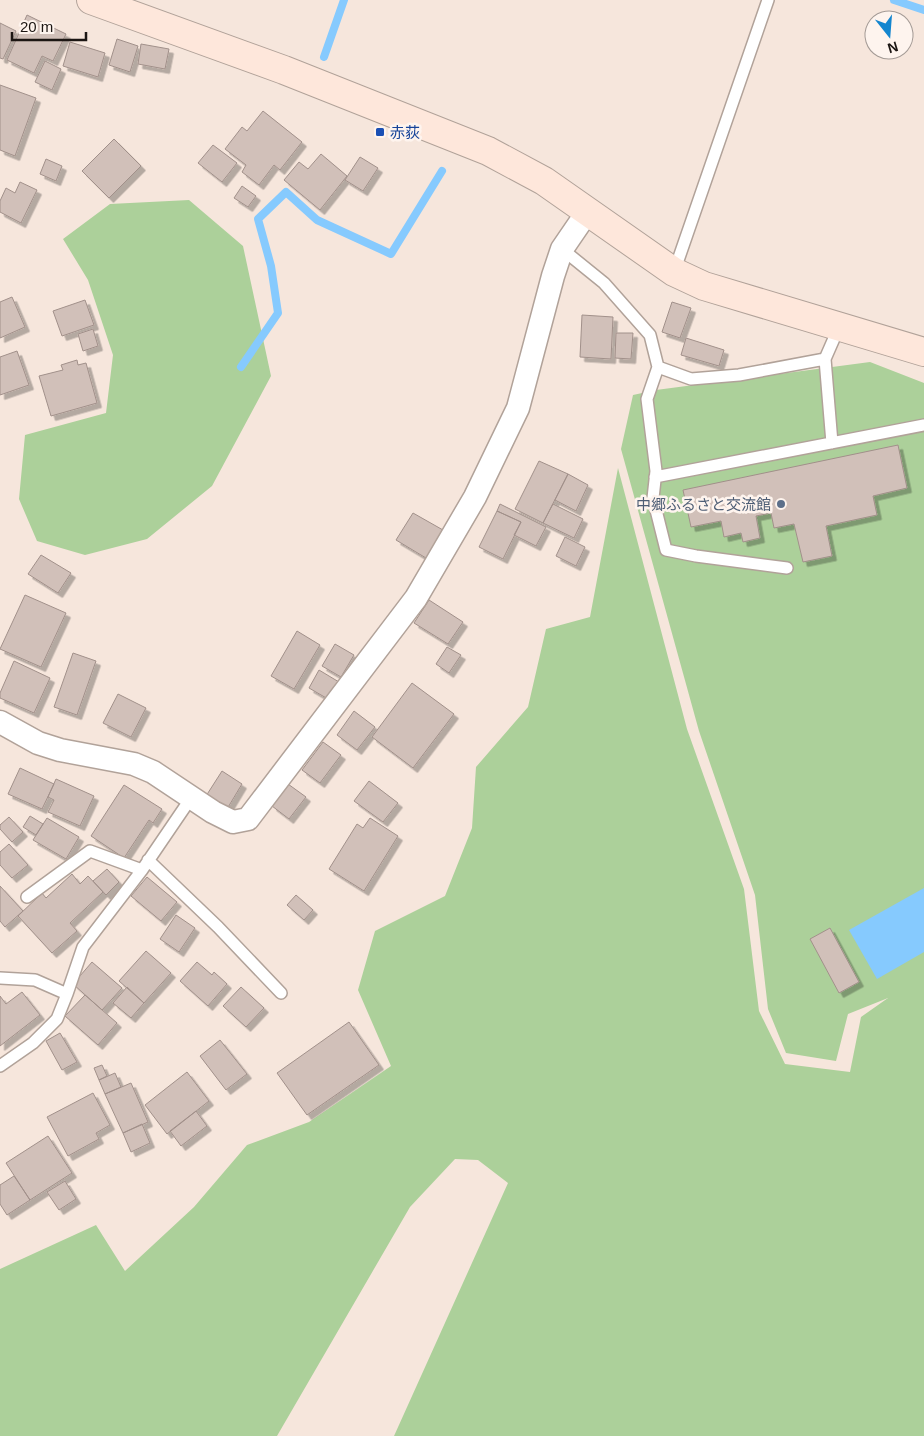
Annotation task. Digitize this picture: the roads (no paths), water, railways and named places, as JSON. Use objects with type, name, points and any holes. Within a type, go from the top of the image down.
[{"type":"street","points":[[91,0],[284,70],[488,151],[544,181],[674,272],[704,286],[924,352]]},
{"type":"street","points":[[0,722],[38,743],[60,750],[134,764],[153,772],[213,812],[233,822],[248,819],[416,598],[475,497],[518,408],[562,249],[588,211]]},
{"type":"lane","points":[[674,272],[768,0]]},
{"type":"lane","points":[[562,249],[604,283],[650,335],[658,367],[647,399],[656,472],[653,498],[666,550],[696,556],[787,568]]},
{"type":"lane","points":[[832,443],[825,359],[839,327]]},
{"type":"lane","points":[[658,367],[691,379],[739,375],[825,359]]},
{"type":"lane","points":[[656,477],[924,425]]},
{"type":"lane","points":[[0,1066],[33,1043],[57,1020],[83,947],[145,865],[191,798]]},
{"type":"lane","points":[[27,897],[90,851],[145,865],[218,927],[281,993]]},
{"type":"lane","points":[[0,978],[35,980],[67,994]]},
{"type":"water","points":[[924,888],[924,952],[877,979],[849,930]]},
{"type":"waterway","points":[[324,57],[344,0]]},
{"type":"waterway","points":[[894,0],[924,10]]},
{"type":"waterway","points":[[241,367],[278,313],[271,266],[258,219],[286,192],[317,220],[391,254],[442,171]]},
{"type":"place","name":"赤荻","points":[[380,132]]},
{"type":"place","name":"中郷ふるさと交流館","points":[[781,504]]}]
